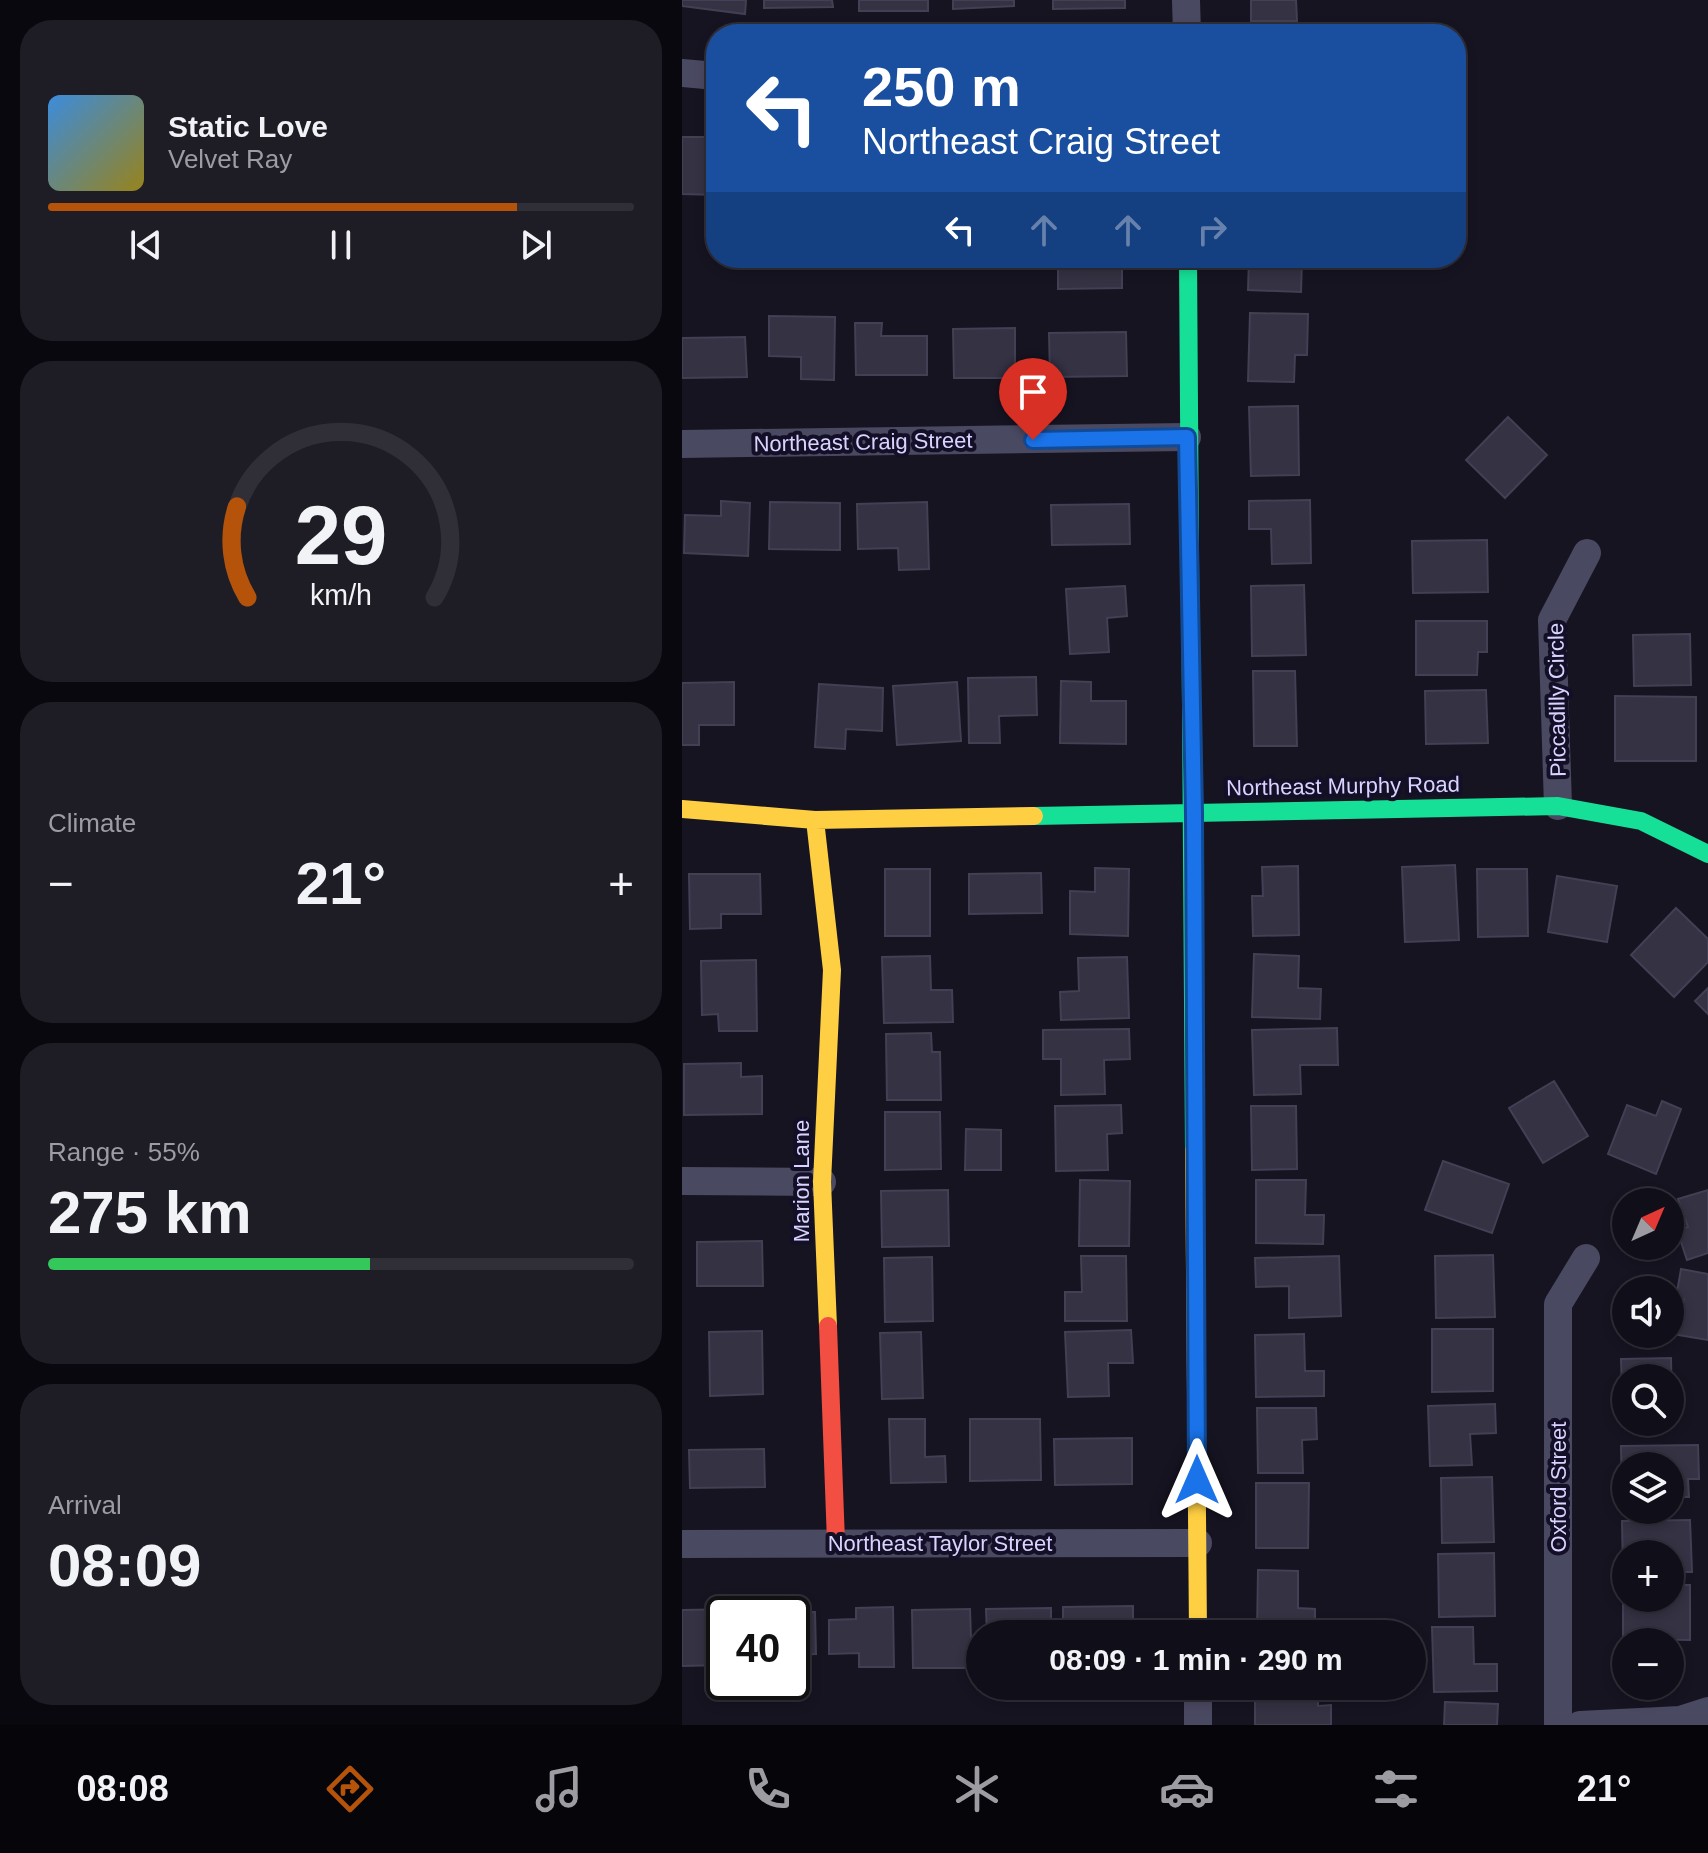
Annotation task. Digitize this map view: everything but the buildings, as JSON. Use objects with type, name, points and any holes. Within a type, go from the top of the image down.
[{"type":"street","points":[[1186,0],[1187,24]]},
{"type":"street","points":[[682,73],[706,75]]},
{"type":"street","points":[[1188,268],[1198,1620]]},
{"type":"street","name":"Northeast Craig Street","points":[[682,444],[1187,437]]},
{"type":"street","name":"Piccadilly Circle","points":[[1558,806],[1552,620],[1587,553]]},
{"type":"street","name":"Northeast Murphy Road","points":[[682,809],[815,820],[1558,806],[1641,821],[1708,854]]},
{"type":"street","name":"Marion Lane","points":[[815,820],[832,970],[822,1182],[836,1542]]},
{"type":"street","points":[[682,1181],[822,1182]]},
{"type":"street","name":"Oxford Street","points":[[1558,1725],[1558,1304],[1586,1258]]},
{"type":"street","name":"Northeast Taylor Street","points":[[682,1544],[1198,1543]]},
{"type":"street","points":[[1198,1700],[1198,1725]]},
{"type":"street","points":[[1580,1725],[1680,1720],[1708,1711]]},
{"type":"traffic: fast","points":[[1188,268],[1194,1151]]},
{"type":"traffic: fast","points":[[1034,816],[1558,806],[1641,821],[1708,854]]},
{"type":"traffic: slow","points":[[682,809],[815,820],[1034,816]]},
{"type":"traffic: slow","points":[[815,820],[832,970],[822,1182],[828,1326]]},
{"type":"traffic: slow","points":[[1194,1151],[1198,1620]]},
{"type":"traffic: jam","points":[[828,1326],[836,1542]]},
{"type":"route","points":[[1033,440],[1187,437],[1194,813],[1197,1480]]}]
